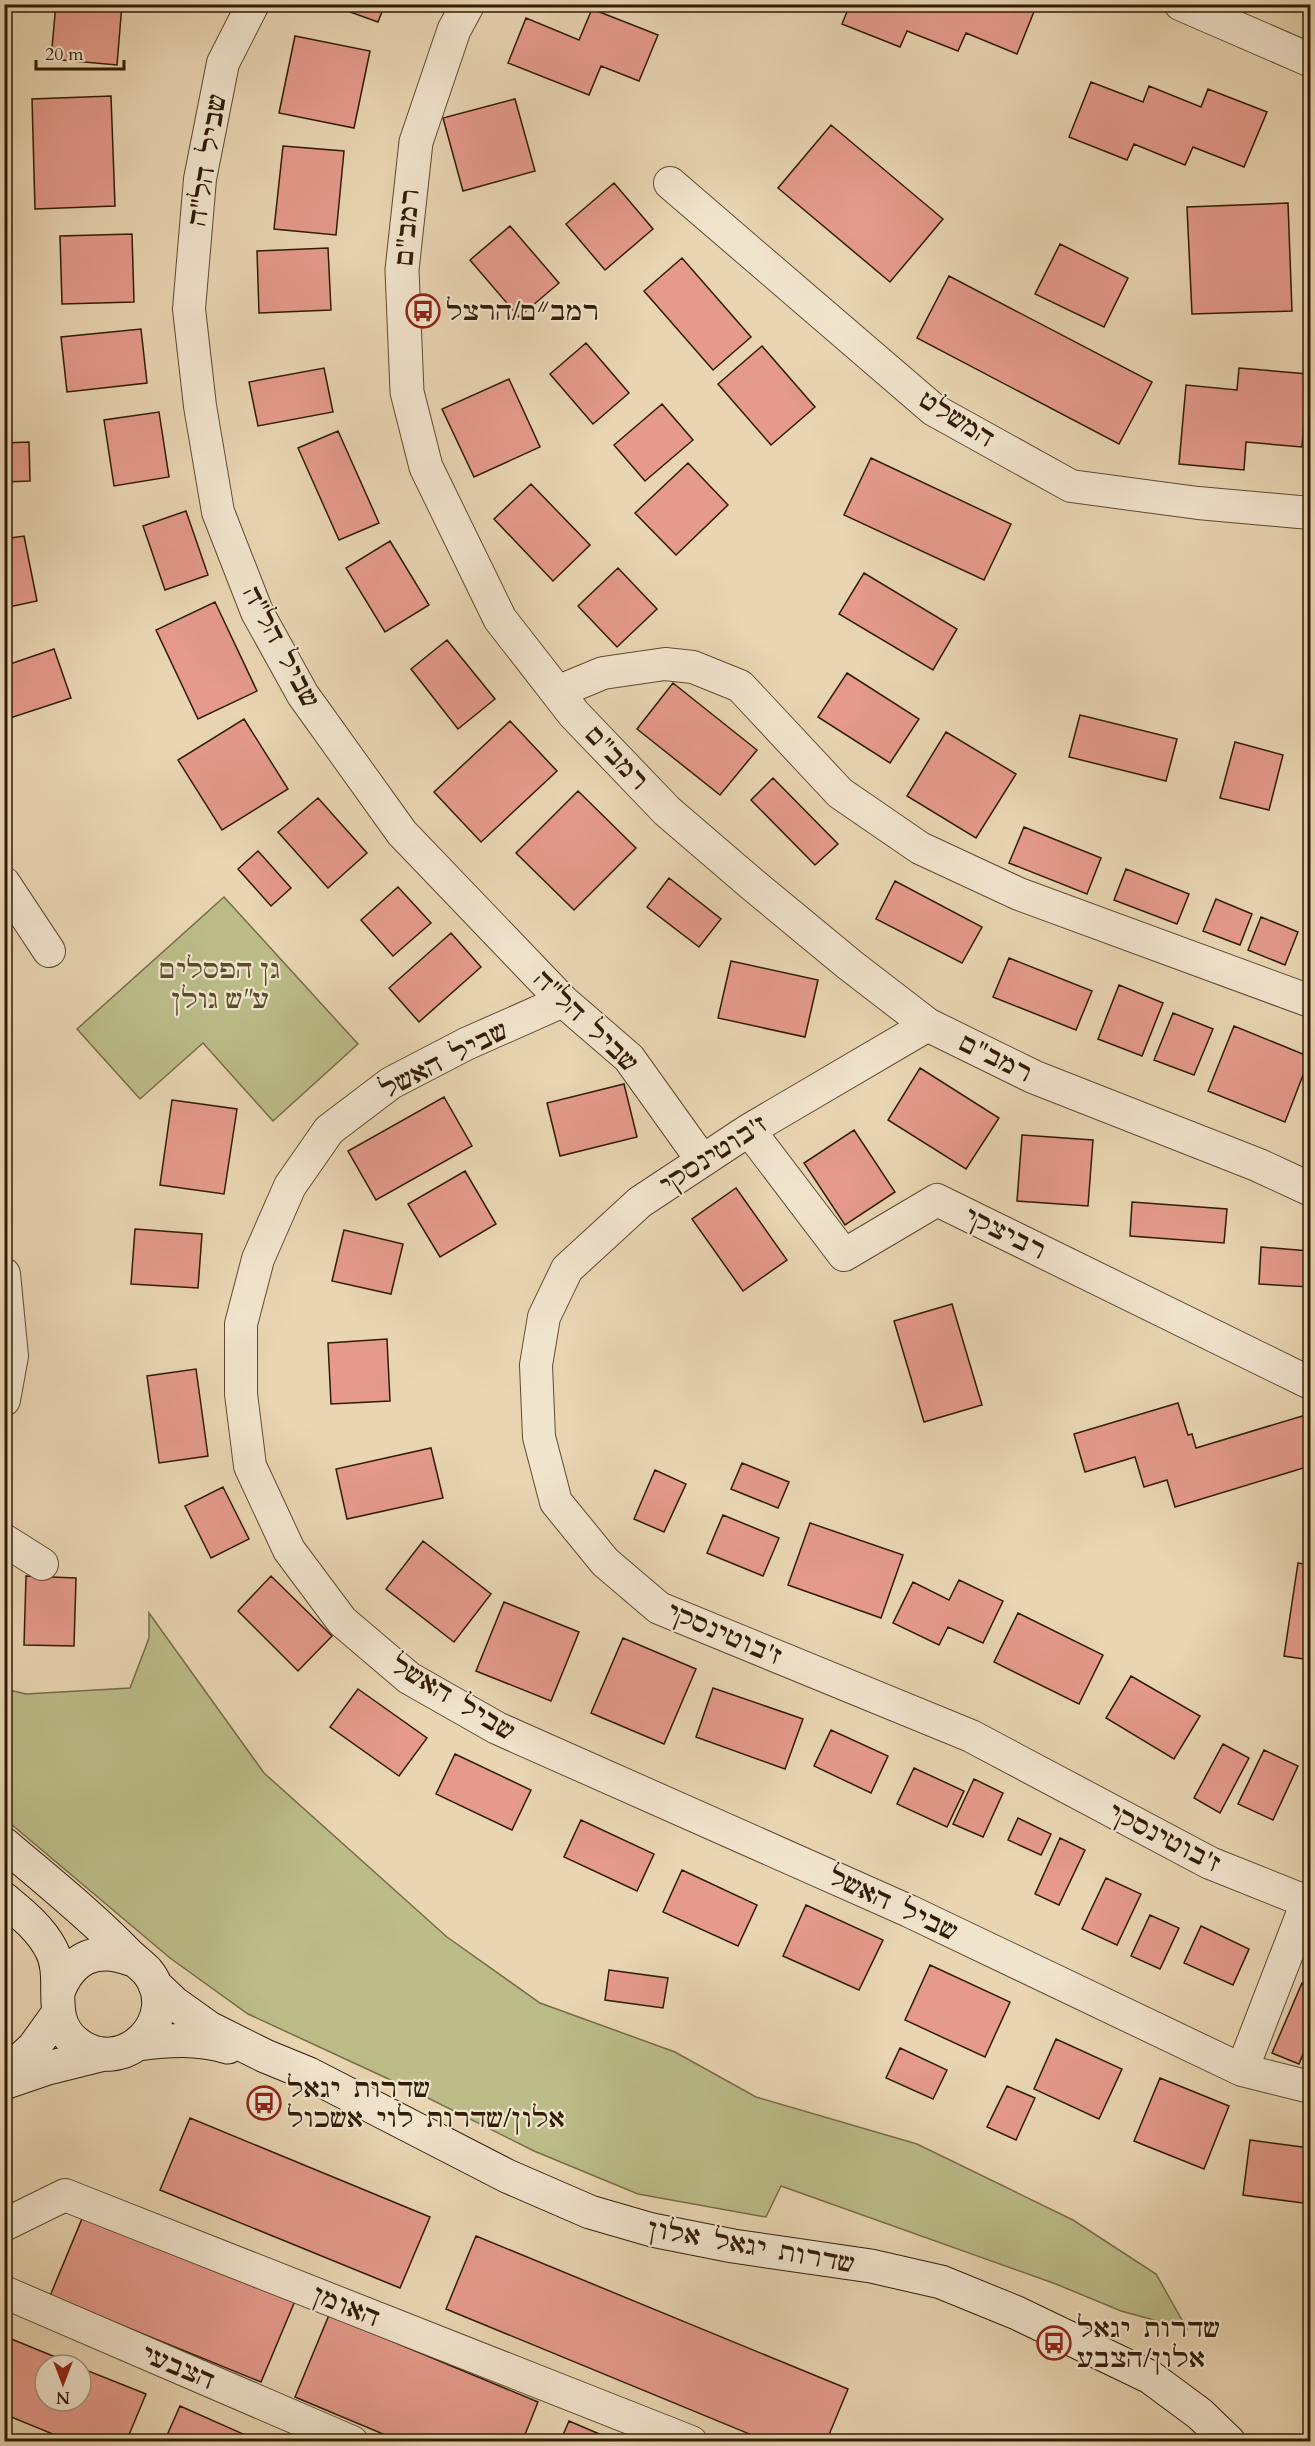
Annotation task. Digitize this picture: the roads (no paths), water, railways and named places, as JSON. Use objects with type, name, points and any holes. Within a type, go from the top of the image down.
[{"type":"main road","name":"רמב\"ם","points":[[468,4],[454,30],[416,142],[402,270],[407,392],[426,467],[500,619],[574,714],[667,811],[806,929],[928,1025],[1034,1077],[1311,1188]]},
{"type":"main road","points":[[1181,4],[1311,60]]},
{"type":"main road","points":[[4,1844],[100,1925],[146,1971],[155,1985],[158,2001],[156,2018],[149,2033],[137,2044],[116,2054],[88,2051],[74,2042],[64,2030],[51,1949],[32,1923],[4,1899]]},
{"type":"main road","points":[[4,2075],[34,2047],[58,2003],[64,1977],[74,1966],[87,1957],[102,1953],[117,1954],[133,1960]]},
{"type":"main road","name":"שדרות יגאל אלון","points":[[155,1985],[174,2003],[209,2028],[265,2056],[309,2074],[507,2176],[590,2212],[652,2230],[733,2246],[871,2266],[951,2286],[1017,2313],[1150,2377],[1200,2414],[1229,2442]]},
{"type":"main road","name":"שדרות יגאל אלון","points":[[137,2044],[168,2040],[202,2040],[265,2056]]},
{"type":"main road","points":[[4,2083],[48,2068],[104,2054]]},
{"type":"street","name":"שביל הל\"ה","points":[[253,4],[223,63],[200,179],[189,309],[200,406],[218,512],[257,612],[303,695],[402,833],[563,1001],[629,1058],[702,1160]]},
{"type":"street","name":"המשלט","points":[[670,183],[934,410],[1071,486],[1198,503],[1311,513]]},
{"type":"street","points":[[557,692],[603,673],[665,664],[693,667],[740,686],[840,793],[920,848],[1019,894],[1311,1001]]},
{"type":"street","points":[[4,883],[50,951]]},
{"type":"street","name":"שביל האשל","points":[[563,1001],[466,1044],[391,1083],[329,1130],[290,1186],[258,1259],[241,1324],[241,1394],[250,1466],[289,1550],[342,1621],[409,1678],[497,1728],[909,1911],[1242,2070],[1311,2087]]},
{"type":"street","name":"ז'בוטינסקי","points":[[928,1025],[702,1160],[640,1202],[567,1269],[544,1317],[536,1365],[539,1437],[556,1502],[605,1562],[660,1608],[971,1736],[1210,1863],[1309,1903]]},
{"type":"street","name":"רביצקי","points":[[749,1130],[844,1255],[937,1200],[1311,1383]]},
{"type":"street","points":[[4,1274],[12,1356],[4,1400]]},
{"type":"street","points":[[4,1540],[42,1564]]},
{"type":"street","points":[[1242,2070],[1309,1903]]},
{"type":"street","name":"האומן","points":[[4,2226],[65,2195],[691,2442]]},
{"type":"street","name":"הצבעי","points":[[4,2292],[352,2442]]},
{"type":"place","name":"רמב״ם/הרצל","points":[[423,311]]},
{"type":"place","name":"שדרות יגאל אלון/שדרות לוי אשכול","points":[[264,2103]]},
{"type":"place","name":"שדרות יגאל אלון/הצבע","points":[[1054,2343]]},
{"type":"park label","name":"גן הפסלים ע\"ש גולן","points":[[220,984]]}]
